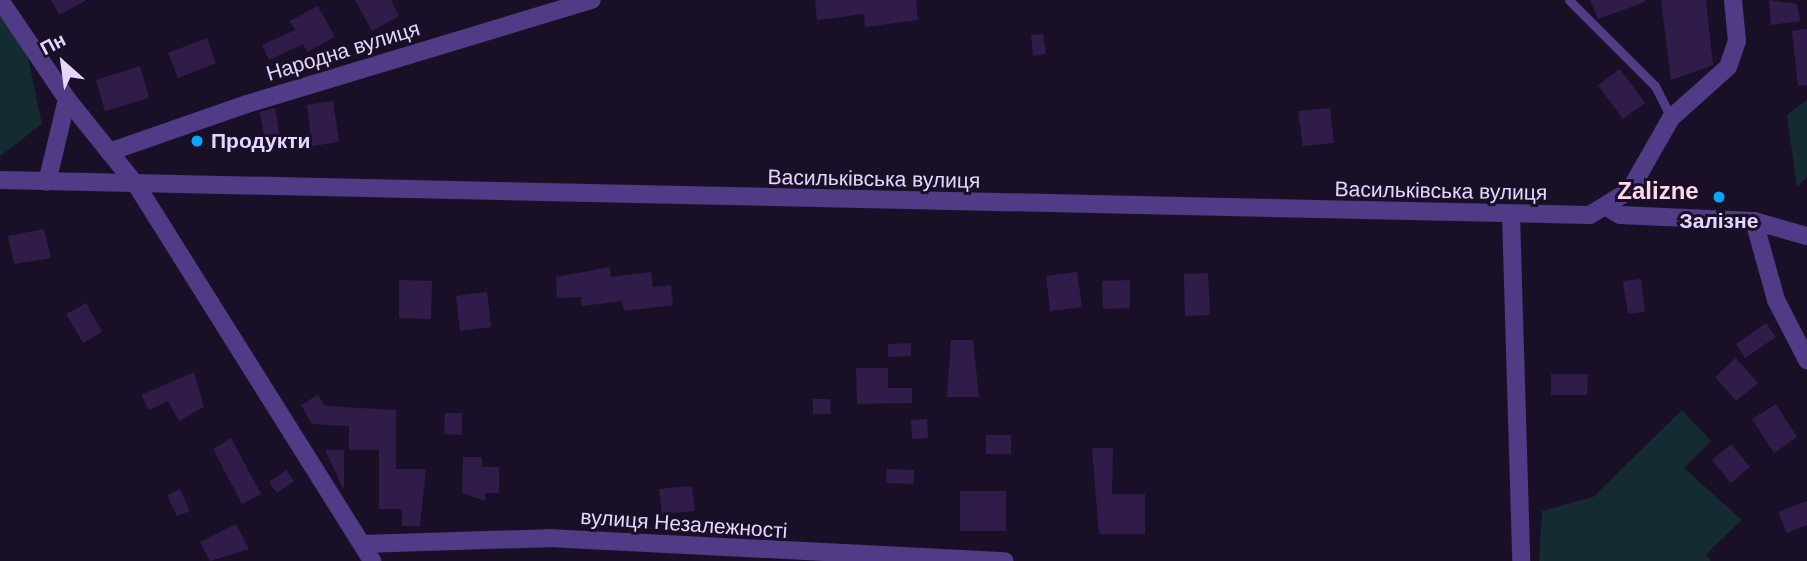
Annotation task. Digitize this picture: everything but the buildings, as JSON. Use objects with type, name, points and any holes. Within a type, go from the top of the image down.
[{"type":"street","points":[[0,0],[68,99],[136,186],[372,561]]},
{"type":"street","name":"Народна вулиця","points":[[109,152],[247,104],[592,0]]},
{"type":"street","points":[[1733,0],[1737,41],[1728,67],[1671,118],[1642,174],[1608,208],[1620,215],[1755,221],[1807,236]]},
{"type":"street","points":[[47,182],[68,99]]},
{"type":"street","name":"Васильківська вулиця","points":[[0,180],[136,186],[1511,215],[1590,215],[1608,208]]},
{"type":"street","points":[[1511,215],[1521,561]]},
{"type":"street","points":[[1755,221],[1776,300],[1807,360]]},
{"type":"street","name":"вулиця Незалежності","points":[[362,544],[548,538],[1004,561]]},
{"type":"lane","points":[[1569,0],[1655,86],[1671,118]]},
{"type":"green space","points":[[0,16],[25,44],[42,124],[0,156]]},
{"type":"green space","points":[[1807,100],[1807,177],[1797,187],[1787,115]]},
{"type":"green space","points":[[1682,410],[1711,441],[1684,468],[1742,520],[1706,554],[1711,561],[1539,561],[1542,511],[1593,497]]},
{"type":"place","name":"Продукти","points":[[197,141]]},
{"type":"place","name":"Залізне","points":[[1719,197]]},
{"type":"district","name":"Zalizne","points":[[1658,191]]}]
